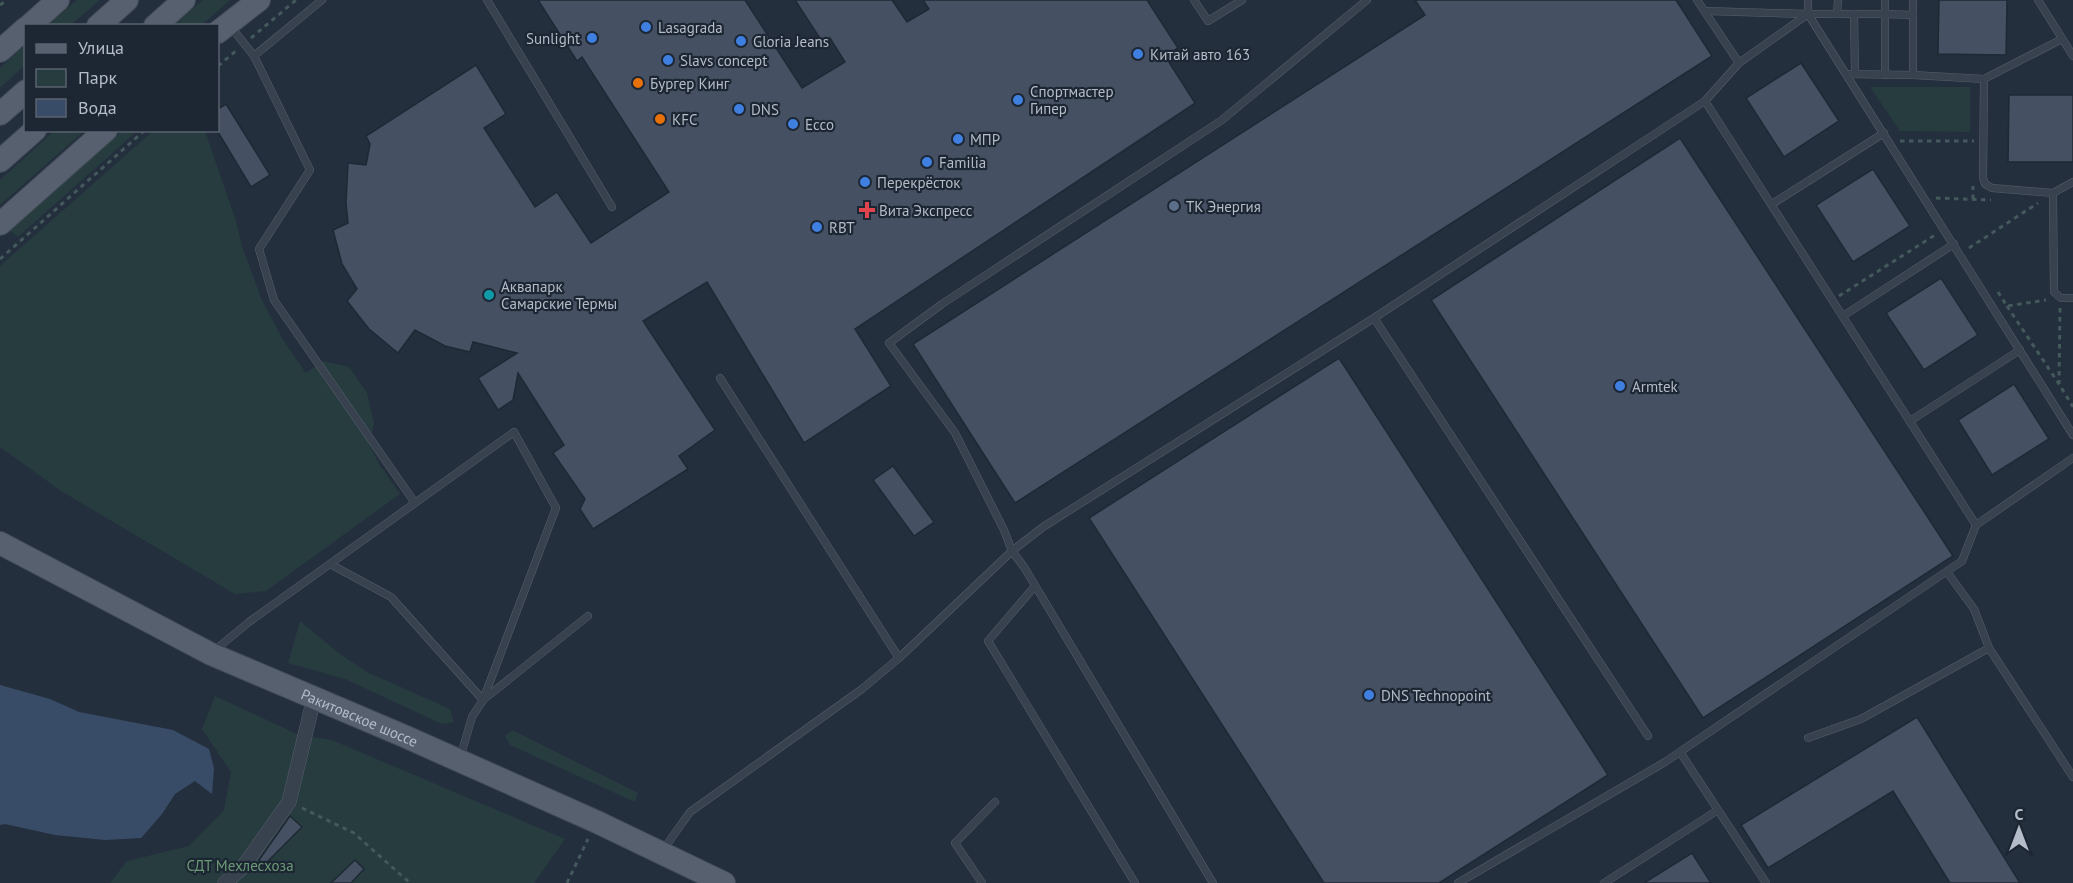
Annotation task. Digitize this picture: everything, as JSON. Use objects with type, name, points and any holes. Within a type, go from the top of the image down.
[{"type":"main road","points":[[31,24],[58,0]]},
{"type":"main road","points":[[100,24],[127,0]]},
{"type":"main road","points":[[157,24],[184,0]]},
{"type":"main road","points":[[223,28],[259,0]]},
{"type":"main road","points":[[0,51],[24,30]]},
{"type":"main road","points":[[0,114],[24,93]]},
{"type":"main road","points":[[0,161],[33,132]]},
{"type":"main road","points":[[0,224],[104,132]]},
{"type":"main road","name":"Ракитовское шоссе","points":[[0,543],[211,654],[597,822],[724,883]]},
{"type":"street","points":[[225,883],[243,867],[289,802],[314,698]]},
{"type":"lane","points":[[254,56],[322,0]]},
{"type":"lane","points":[[487,0],[612,207]]},
{"type":"lane","points":[[1194,0],[1208,21],[1242,0]]},
{"type":"lane","points":[[1213,883],[1012,551],[1004,530],[955,433],[889,343],[942,304],[1221,120],[1367,0]]},
{"type":"lane","points":[[1697,0],[1739,63]]},
{"type":"lane","points":[[1808,0],[1808,14],[1851,74],[1884,133],[2073,435]]},
{"type":"lane","points":[[1838,0],[1838,14]]},
{"type":"lane","points":[[1885,0],[1885,75]]},
{"type":"lane","points":[[1913,0],[1913,75]]},
{"type":"lane","points":[[2038,0],[2073,57]]},
{"type":"lane","points":[[1705,11],[1913,15]]},
{"type":"lane","points":[[661,852],[690,812],[862,689],[899,658],[1012,551],[1043,527],[1374,318],[1705,101],[1739,63],[1808,14]]},
{"type":"lane","points":[[1851,74],[1854,14]]},
{"type":"lane","points":[[223,28],[244,44],[254,56],[310,170],[259,249],[274,300],[415,503]]},
{"type":"lane","points":[[1851,74],[1984,79],[2062,39]]},
{"type":"lane","points":[[1984,79],[1983,178],[1985,184],[1992,188],[2053,193],[2073,182]]},
{"type":"lane","points":[[1705,101],[1976,525]]},
{"type":"lane","points":[[1772,204],[1884,133]]},
{"type":"lane","points":[[2053,193],[2054,292],[2061,298],[2073,298]]},
{"type":"lane","points":[[1843,316],[1954,244]]},
{"type":"lane","points":[[1374,318],[1648,736]]},
{"type":"lane","points":[[1910,421],[2020,350]]},
{"type":"lane","points":[[720,378],[899,658]]},
{"type":"lane","points":[[211,654],[249,622],[514,432],[555,508],[483,700],[472,717],[459,762]]},
{"type":"lane","points":[[1462,882],[1680,752],[1947,572],[1962,561],[1976,525],[2073,458]]},
{"type":"lane","points":[[330,564],[391,597],[483,700]]},
{"type":"lane","points":[[1947,572],[1974,609],[1989,648],[2073,777]]},
{"type":"lane","points":[[1035,586],[988,641],[1135,883]]},
{"type":"lane","points":[[483,700],[588,616]]},
{"type":"lane","points":[[1808,738],[1861,719],[1989,648]]},
{"type":"lane","points":[[1680,752],[1766,883]]},
{"type":"lane","points":[[982,883],[955,843],[994,802]]},
{"type":"lane","points":[[1604,883],[1718,810]]},
{"type":"path","points":[[0,5],[6,0]]},
{"type":"path","points":[[219,65],[296,0]]},
{"type":"path","points":[[0,259],[143,132]]},
{"type":"path","points":[[1905,150],[1899,141],[1974,141]]},
{"type":"path","points":[[1973,176],[1973,199]]},
{"type":"path","points":[[1942,207],[1936,198],[1996,200]]},
{"type":"path","points":[[2030,201],[2041,201]]},
{"type":"path","points":[[2041,201],[2041,212]]},
{"type":"path","points":[[1964,240],[1969,248],[2041,201]]},
{"type":"path","points":[[1833,300],[1944,229]]},
{"type":"path","points":[[1994,287],[2073,407]]},
{"type":"path","points":[[2042,290],[2042,301]]},
{"type":"path","points":[[2007,306],[2061,298],[2059,384]]},
{"type":"path","points":[[289,802],[354,833],[410,883]]},
{"type":"path","points":[[567,883],[597,822]]},
{"type":"green space","points":[[77,0],[100,0],[72,24],[49,24]]},
{"type":"green space","points":[[203,0],[230,0],[203,24],[175,24]]},
{"type":"green space","points":[[24,46],[24,66],[0,88],[0,68]]},
{"type":"green space","points":[[1870,87],[1970,87],[1970,132],[1900,131]]},
{"type":"green space","points":[[53,132],[83,132],[0,205],[0,180]]},
{"type":"green space","points":[[121,132],[136,132],[18,237],[8,229]]},
{"type":"green space","points":[[152,132],[205,132],[261,298],[283,340],[306,373],[323,361],[349,367],[367,393],[374,424],[369,444],[379,464],[400,494],[266,591],[235,594],[61,491],[0,447],[0,266]]},
{"type":"green space","points":[[300,621],[340,654],[367,672],[450,709],[454,722],[442,724],[345,679],[288,663]]},
{"type":"green space","name":"СДТ Мехлесхоза","points":[[215,696],[299,735],[332,740],[565,839],[534,883],[110,883],[127,861],[189,846],[224,810],[231,772],[202,729]]},
{"type":"green space","points":[[512,730],[638,793],[635,802],[510,745],[505,736]]},
{"type":"water","points":[[0,685],[50,699],[79,712],[173,730],[209,749],[214,768],[212,794],[195,781],[175,794],[162,814],[141,838],[105,840],[55,835],[5,824],[0,825]]},
{"type":"building","points":[[538,0],[745,0],[802,88],[845,62],[830,38],[823,43],[795,0],[892,0],[907,22],[929,9],[923,0],[1147,0],[1178,48],[1165,56],[1195,103],[855,329],[891,386],[804,443],[707,282],[643,321],[715,430],[679,456],[688,469],[593,529],[580,509],[585,499],[553,453],[564,445],[518,373],[513,400],[498,410],[478,378],[517,353],[473,342],[470,352],[445,346],[415,330],[398,353],[369,329],[347,301],[357,289],[342,264],[333,230],[348,223],[346,203],[348,163],[366,165],[370,144],[366,136],[476,65],[506,114],[484,128],[535,207],[557,192],[591,243],[669,192],[582,57],[577,61]]},
{"type":"building","points":[[1415,0],[1676,0],[1712,56],[1015,503],[913,344],[1425,15]]},
{"type":"building","points":[[1939,0],[2007,0],[2006,55],[1938,54]]},
{"type":"building","points":[[1801,63],[1839,121],[1784,157],[1746,98]]},
{"type":"building","points":[[2009,95],[2073,95],[2073,162],[2008,162]]},
{"type":"building","points":[[226,104],[270,175],[251,187],[218,132],[219,108]]},
{"type":"building","points":[[1680,138],[1953,556],[1703,718],[1431,300]]},
{"type":"building","points":[[1873,169],[1910,226],[1853,262],[1816,205]]},
{"type":"building","points":[[1941,278],[1978,335],[1924,370],[1886,313]]},
{"type":"building","points":[[1339,358],[1608,775],[1439,883],[1324,883],[1089,518]]},
{"type":"building","points":[[2014,384],[2049,439],[1992,475],[1958,420]]},
{"type":"building","points":[[893,466],[934,522],[914,536],[873,480]]},
{"type":"building","points":[[1917,717],[2020,883],[1950,883],[1893,791],[1768,868],[1741,825]]},
{"type":"building","points":[[290,816],[302,827],[264,865],[259,860]]},
{"type":"building","points":[[1692,853],[1711,883],[1644,883]]},
{"type":"building","points":[[355,860],[364,869],[351,883],[331,883]]},
{"type":"place","name":"Lasagrada","points":[[646,27]]},
{"type":"place","name":"Sunlight","points":[[592,38]]},
{"type":"place","name":"Gloria Jeans","points":[[741,41]]},
{"type":"place","name":"Китай авто 163","points":[[1138,54]]},
{"type":"place","name":"Slavs concept","points":[[668,60]]},
{"type":"place","name":"Бургер Кинг","points":[[638,83]]},
{"type":"place","name":"Спортмастер Гипер","points":[[1018,100]]},
{"type":"place","name":"DNS","points":[[739,109]]},
{"type":"place","name":"KFC","points":[[660,119]]},
{"type":"place","name":"Ecco","points":[[793,124]]},
{"type":"place","name":"МПР","points":[[958,139]]},
{"type":"place","name":"Familia","points":[[927,162]]},
{"type":"place","name":"Перекрёсток","points":[[865,182]]},
{"type":"place","name":"ТК Энергия","points":[[1174,206]]},
{"type":"place","name":"Вита Экспресс","points":[[867,210]]},
{"type":"place","name":"RBT","points":[[817,227]]},
{"type":"place","name":"Аквапарк Самарские Термы","points":[[489,295]]},
{"type":"place","name":"Armtek","points":[[1620,386]]},
{"type":"place","name":"DNS Technopoint","points":[[1369,695]]}]
